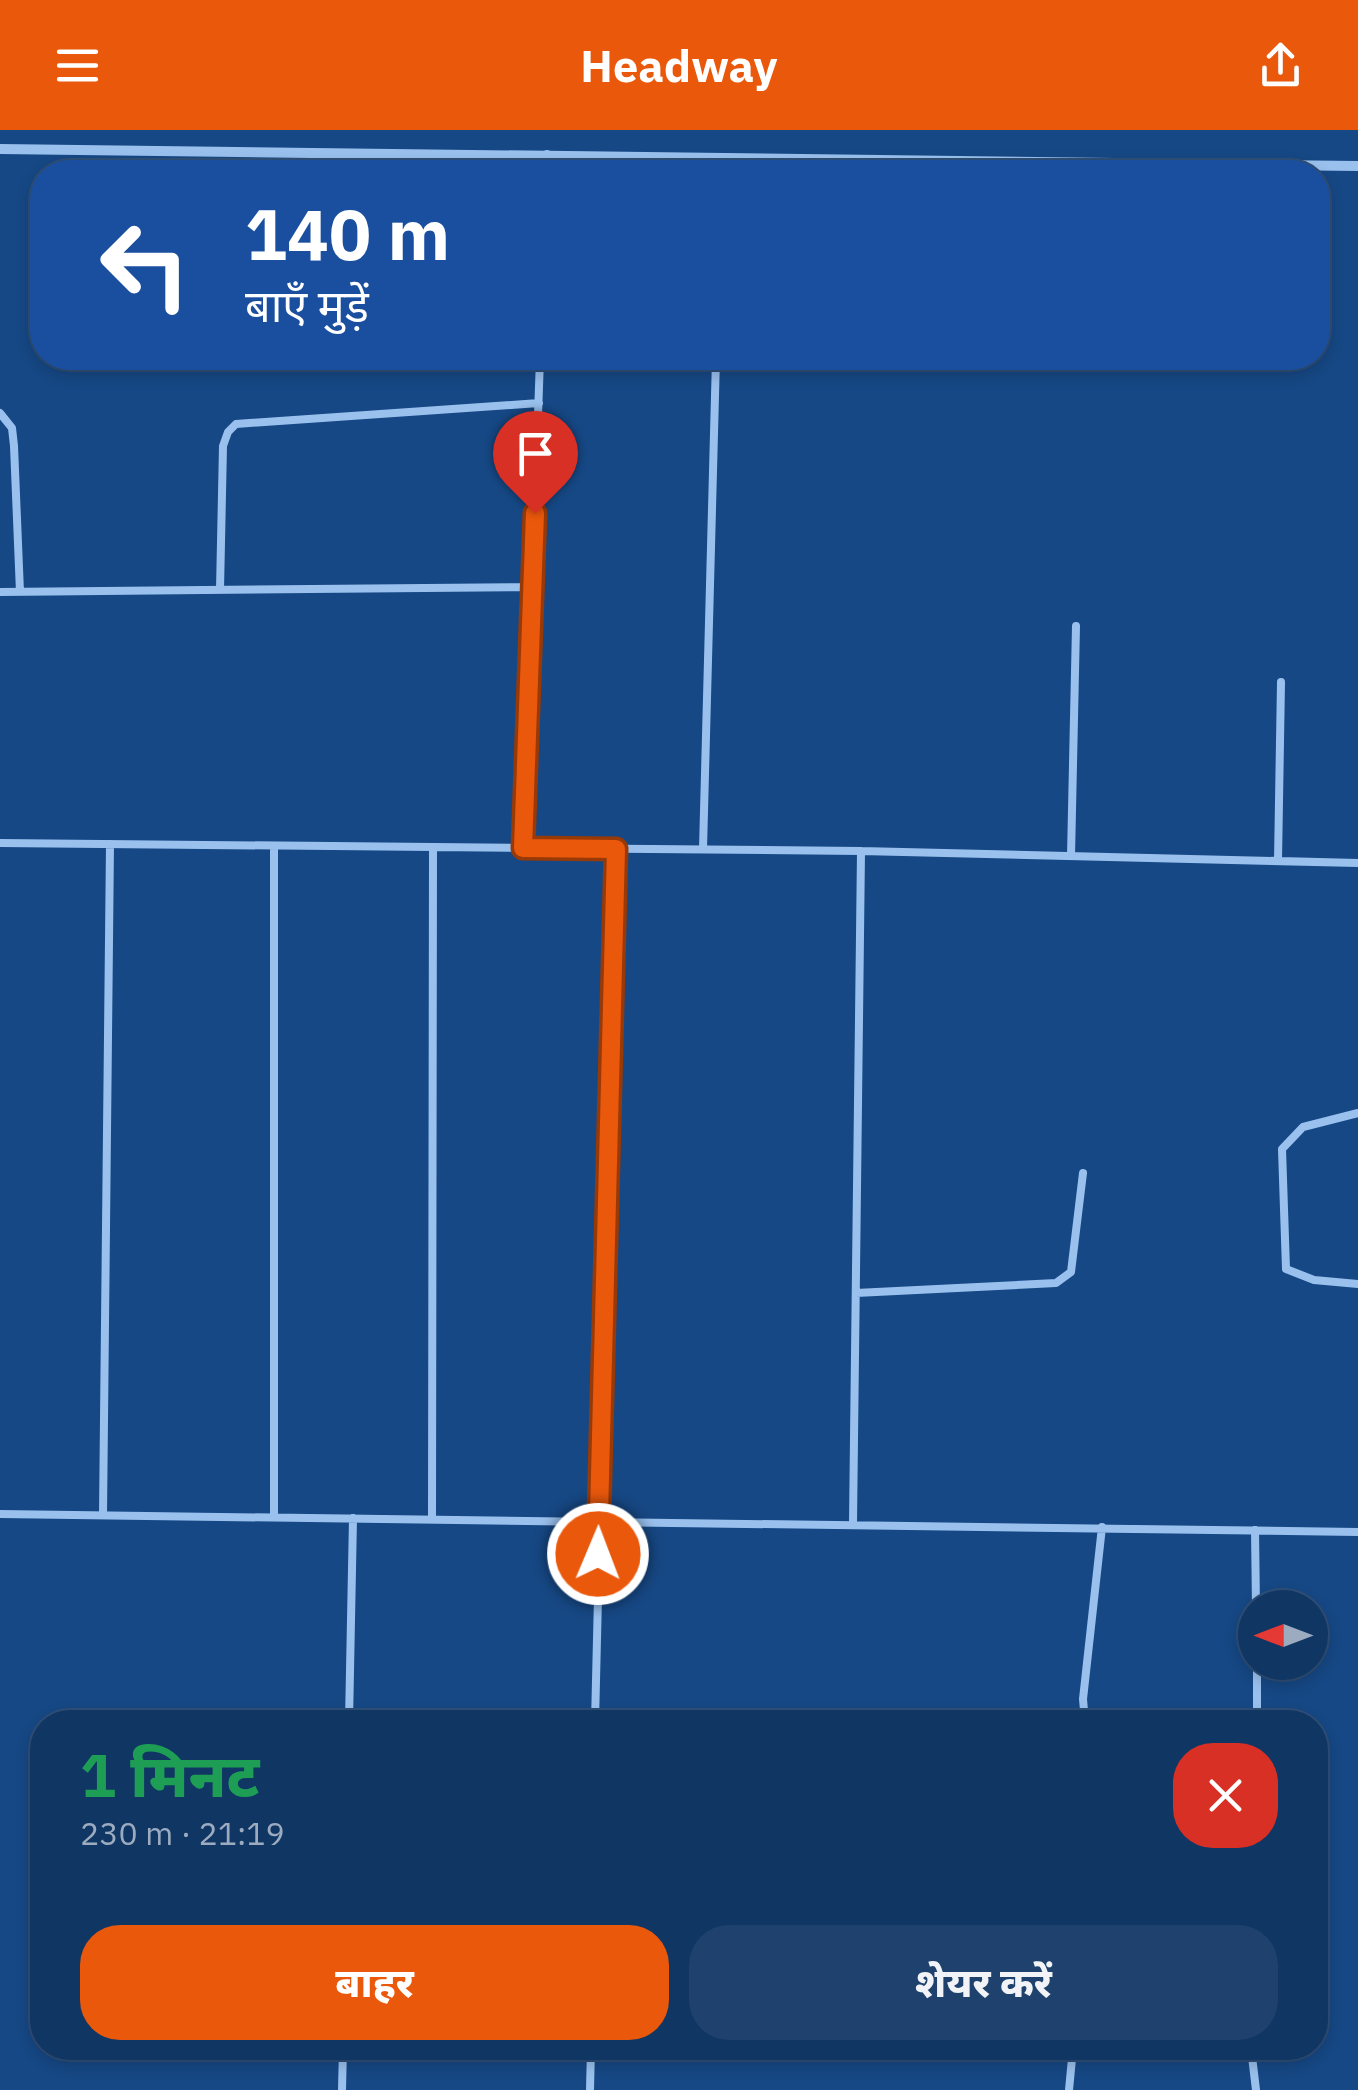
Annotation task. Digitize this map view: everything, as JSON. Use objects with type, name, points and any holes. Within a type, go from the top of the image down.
[{"type":"street","points":[[0,149],[933,160]]},
{"type":"street","points":[[1330,166],[1358,166]]},
{"type":"lane","points":[[548,154],[548,160]]},
{"type":"lane","points":[[523,848],[540,370]]},
{"type":"lane","points":[[704,849],[716,370]]},
{"type":"lane","points":[[220,590],[223,446],[236,424],[539,404]]},
{"type":"lane","points":[[0,414],[12,428],[20,592]]},
{"type":"lane","points":[[0,592],[532,587]]},
{"type":"lane","points":[[1071,856],[1076,626]]},
{"type":"lane","points":[[1278,861],[1280,682]]},
{"type":"lane","points":[[0,843],[861,851],[1358,863]]},
{"type":"lane","points":[[103,1515],[110,844]]},
{"type":"lane","points":[[274,846],[274,1516]]},
{"type":"lane","points":[[432,1518],[433,847]]},
{"type":"lane","points":[[595,1710],[616,849]]},
{"type":"lane","points":[[854,1523],[861,851]]},
{"type":"lane","points":[[1358,1113],[1302,1127],[1282,1149],[1286,1269],[1314,1280],[1358,1284]]},
{"type":"lane","points":[[856,1294],[1056,1283],[1070,1272],[1083,1173]]},
{"type":"lane","points":[[0,1514],[1358,1532]]},
{"type":"lane","points":[[349,1710],[354,1518]]},
{"type":"lane","points":[[1084,1710],[1102,1527]]},
{"type":"lane","points":[[1255,1530],[1256,1590]]},
{"type":"lane","points":[[1257,1680],[1257,1710]]},
{"type":"lane","points":[[342,2090],[343,2060]]},
{"type":"lane","points":[[590,2060],[590,2090]]},
{"type":"lane","points":[[1069,2090],[1072,2060]]},
{"type":"lane","points":[[1252,2060],[1256,2090]]},
{"type":"route","points":[[535,513],[523,848],[616,849],[598,1554]]}]
